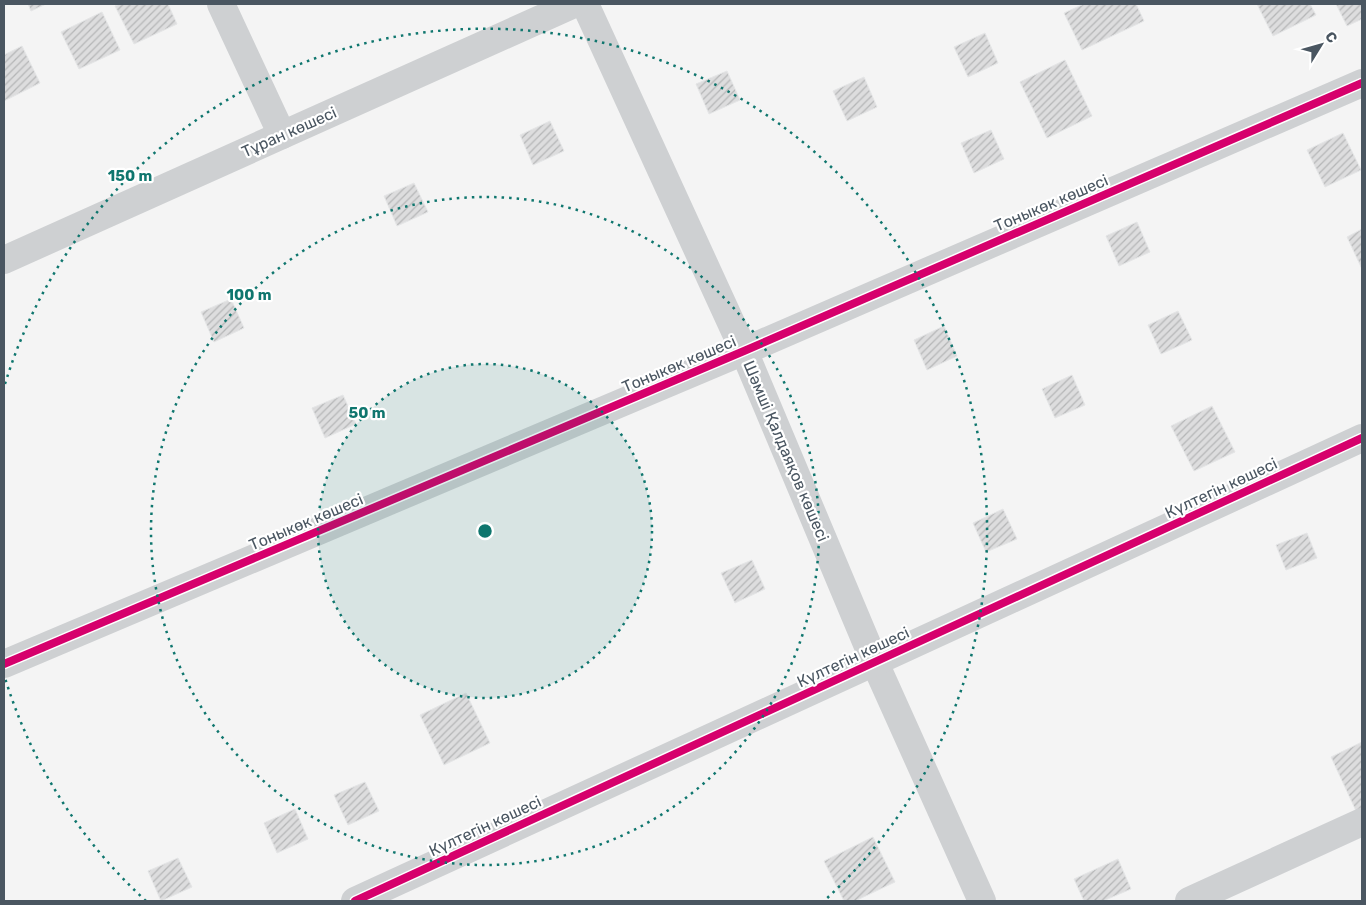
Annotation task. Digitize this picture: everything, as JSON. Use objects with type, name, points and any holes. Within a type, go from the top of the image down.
[{"type":"street","points":[[221,4],[282,135]]},
{"type":"street","name":"Тұран көшесі","points":[[4,260],[574,4]]},
{"type":"street","name":"Шәмші Қалдаяқов көшесі","points":[[585,4],[744,351],[875,663],[982,901]]},
{"type":"street","name":"Тоныкөк көшесі","points":[[4,664],[744,351],[1362,83]]},
{"type":"street","name":"Күлтегін көшесі","points":[[355,901],[1362,438]]},
{"type":"street","points":[[1189,901],[1362,822]]},
{"type":"building","points":[[28,4],[46,4],[31,11]]},
{"type":"building","points":[[120,4],[168,4],[177,24],[134,44],[115,6]]},
{"type":"building","points":[[1084,4],[1136,4],[1144,21],[1082,50],[1064,13]]},
{"type":"building","points":[[1257,4],[1310,4],[1316,15],[1273,36]]},
{"type":"building","points":[[1336,4],[1362,4],[1362,19],[1347,26]]},
{"type":"building","points":[[102,12],[120,50],[79,69],[61,32]]},
{"type":"building","points":[[985,33],[998,63],[968,77],[954,47]]},
{"type":"building","points":[[22,46],[40,83],[4,101],[4,55]]},
{"type":"building","points":[[1065,60],[1092,116],[1047,138],[1020,82]]},
{"type":"building","points":[[727,71],[740,100],[709,114],[696,84]]},
{"type":"building","points":[[864,77],[877,107],[847,121],[833,91]]},
{"type":"building","points":[[550,121],[564,151],[533,165],[520,135]]},
{"type":"building","points":[[991,130],[1004,159],[974,173],[961,143]]},
{"type":"building","points":[[1343,133],[1361,170],[1325,187],[1307,150]]},
{"type":"building","points":[[414,183],[428,212],[397,226],[384,196]]},
{"type":"building","points":[[1137,222],[1150,252],[1119,266],[1106,236]]},
{"type":"building","points":[[1362,229],[1362,269],[1347,237]]},
{"type":"building","points":[[231,299],[244,328],[214,342],[201,312]]},
{"type":"building","points":[[1178,311],[1192,340],[1161,354],[1148,325]]},
{"type":"building","points":[[944,326],[957,356],[927,370],[914,340]]},
{"type":"building","points":[[1072,375],[1085,405],[1055,418],[1042,389]]},
{"type":"building","points":[[343,395],[356,424],[325,438],[312,408]]},
{"type":"building","points":[[1212,406],[1235,452],[1194,471],[1171,426]]},
{"type":"building","points":[[1003,509],[1017,539],[986,552],[973,523]]},
{"type":"building","points":[[1307,533],[1317,558],[1286,570],[1276,545]]},
{"type":"building","points":[[752,560],[765,589],[735,603],[721,573]]},
{"type":"building","points":[[466,693],[490,743],[444,765],[420,715]]},
{"type":"building","points":[[1362,742],[1362,810],[1357,813],[1331,757]]},
{"type":"building","points":[[365,782],[379,811],[348,825],[334,795]]},
{"type":"building","points":[[295,809],[308,839],[277,853],[264,823]]},
{"type":"building","points":[[873,837],[895,882],[855,901],[844,901],[824,861]]},
{"type":"building","points":[[178,858],[192,887],[161,901],[148,871]]},
{"type":"building","points":[[1118,859],[1131,889],[1103,901],[1084,901],[1074,879]]},
{"type":"cycle path","points":[[4,664],[744,351],[1362,83]]},
{"type":"cycle path","points":[[355,901],[1362,438]]}]
